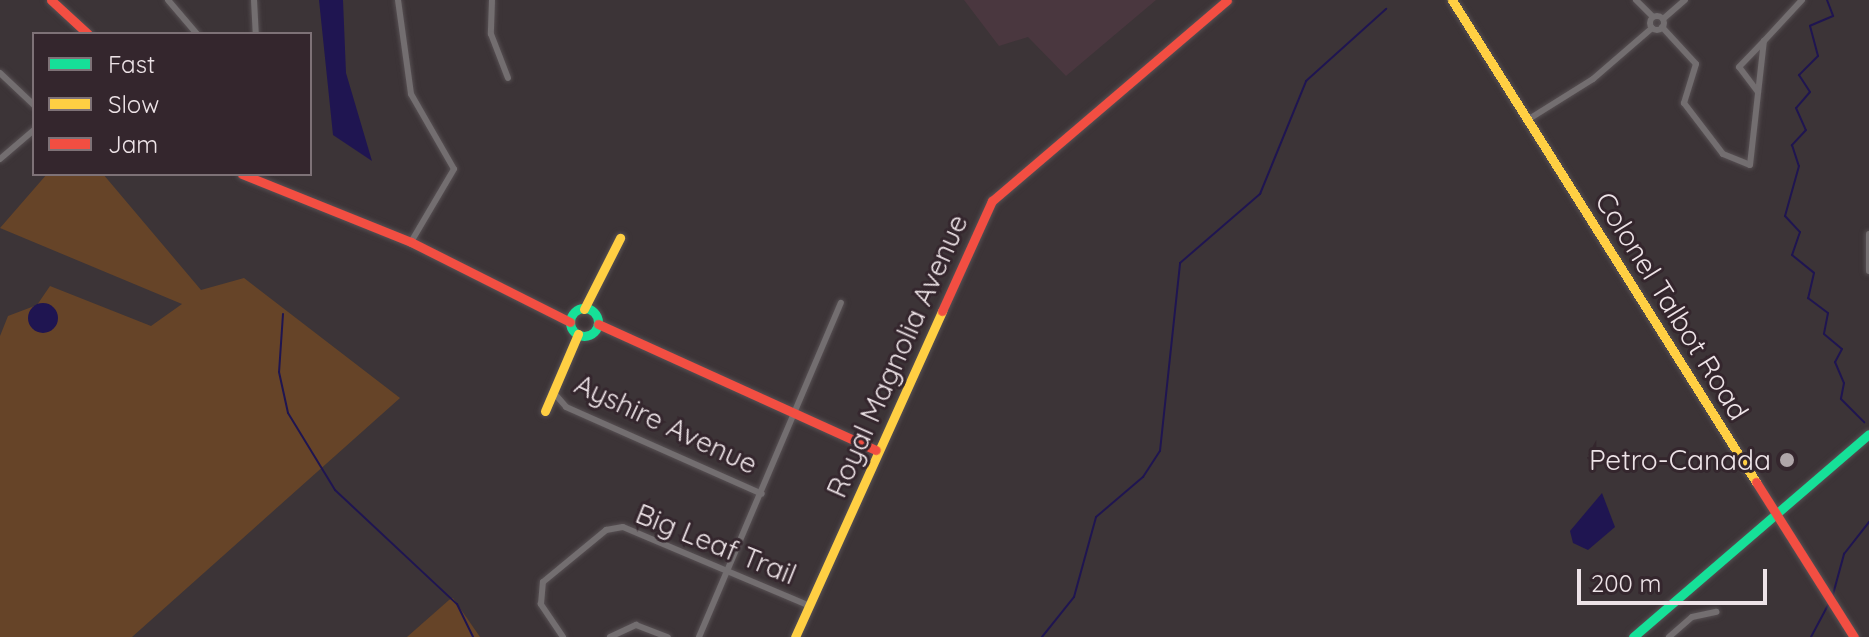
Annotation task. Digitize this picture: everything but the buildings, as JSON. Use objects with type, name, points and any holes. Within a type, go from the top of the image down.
[{"type":"street","points":[[51,0],[86,32]]},
{"type":"street","points":[[168,0],[195,32]]},
{"type":"street","points":[[254,0],[256,32]]},
{"type":"street","points":[[398,0],[411,94],[454,169],[411,242]]},
{"type":"street","points":[[492,0],[491,34],[508,78]]},
{"type":"street","name":"Royal Magnolia Avenue","points":[[795,637],[876,450],[992,201],[1227,0]]},
{"type":"street","name":"Colonel Talbot Road","points":[[1452,0],[1854,637]]},
{"type":"street","points":[[1636,0],[1662,23],[1696,64],[1684,103],[1736,163],[1750,165],[1764,41]]},
{"type":"street","points":[[1529,119],[1593,79],[1652,28],[1662,23],[1685,0]]},
{"type":"street","points":[[1758,92],[1739,67],[1802,0]]},
{"type":"street","points":[[1652,28],[1653,17]]},
{"type":"street","points":[[0,73],[32,103]]},
{"type":"street","points":[[0,159],[32,132]]},
{"type":"street","points":[[247,176],[411,242],[561,312],[570,322],[588,331],[611,333],[876,450]]},
{"type":"street","points":[[1869,234],[1869,271]]},
{"type":"street","points":[[588,331],[596,295],[620,238]]},
{"type":"street","points":[[570,322],[596,295]]},
{"type":"street","points":[[699,637],[797,414],[841,303]]},
{"type":"street","points":[[561,312],[580,310]]},
{"type":"street","points":[[580,310],[588,331]]},
{"type":"street","name":"Ayshire Avenue","points":[[546,409],[588,331]]},
{"type":"street","name":"Ayshire Avenue","points":[[554,393],[562,404],[762,494]]},
{"type":"street","points":[[546,409],[562,404]]},
{"type":"street","points":[[1633,637],[1869,434]]},
{"type":"street","name":"Big Leaf Trail","points":[[563,637],[539,593],[606,530],[623,527],[808,605]]},
{"type":"street","points":[[1669,637],[1692,617],[1716,612]]},
{"type":"street","points":[[610,637],[636,625],[668,637]]},
{"type":"shaded area","points":[[319,0],[343,0],[346,73],[372,161],[333,135]]},
{"type":"shaded area","points":[[964,0],[1156,0],[1066,76],[1028,37],[999,46]]},
{"type":"shaded area","points":[[45,176],[105,176],[201,290],[244,278],[400,398],[132,637],[0,637],[0,336],[8,316],[37,305],[50,286],[151,326],[182,304],[0,228]]},
{"type":"shaded area","points":[[43,303],[49,304],[57,312],[57,324],[49,332],[43,333],[37,332],[29,324],[28,318],[29,312],[37,304]]},
{"type":"shaded area","points":[[1602,493],[1615,527],[1588,550],[1573,543],[1570,531]]},
{"type":"shaded area","points":[[453,598],[480,637],[407,637],[449,600]]},
{"type":"waterway","points":[[1827,0],[1833,16],[1810,26],[1818,56],[1799,75],[1810,92],[1796,108],[1806,130],[1792,145],[1799,166],[1785,216],[1800,232],[1792,255],[1814,273],[1808,298],[1828,313],[1824,334],[1842,349],[1835,362],[1844,383],[1841,399],[1864,422]]},
{"type":"waterway","points":[[1042,637],[1074,597],[1096,517],[1143,477],[1160,451],[1180,263],[1260,194],[1306,81],[1386,9]]},
{"type":"waterway","points":[[283,314],[279,372],[288,413],[335,490],[457,604],[473,637]]},
{"type":"waterway","points":[[1832,598],[1844,554],[1869,522]]},
{"type":"waterway","points":[[1811,637],[1829,603]]},
{"type":"traffic: fast","points":[[584,308],[594,312],[598,322],[594,332],[584,336],[574,332],[570,322],[574,312],[584,308]]},
{"type":"traffic: fast","points":[[1633,637],[1869,434]]},
{"type":"traffic: slow","points":[[1452,0],[1756,482]]},
{"type":"traffic: slow","points":[[584,309],[620,238]]},
{"type":"traffic: slow","points":[[795,637],[942,311]]},
{"type":"traffic: slow","points":[[545,411],[578,334]]},
{"type":"traffic: jam","points":[[51,0],[86,32]]},
{"type":"traffic: jam","points":[[942,311],[992,201],[1227,0]]},
{"type":"traffic: jam","points":[[247,176],[411,242],[570,322]]},
{"type":"traffic: jam","points":[[598,324],[876,450]]},
{"type":"traffic: jam","points":[[1756,482],[1854,637]]},
{"type":"place","name":"Petro-Canada","points":[[1787,460]]}]
